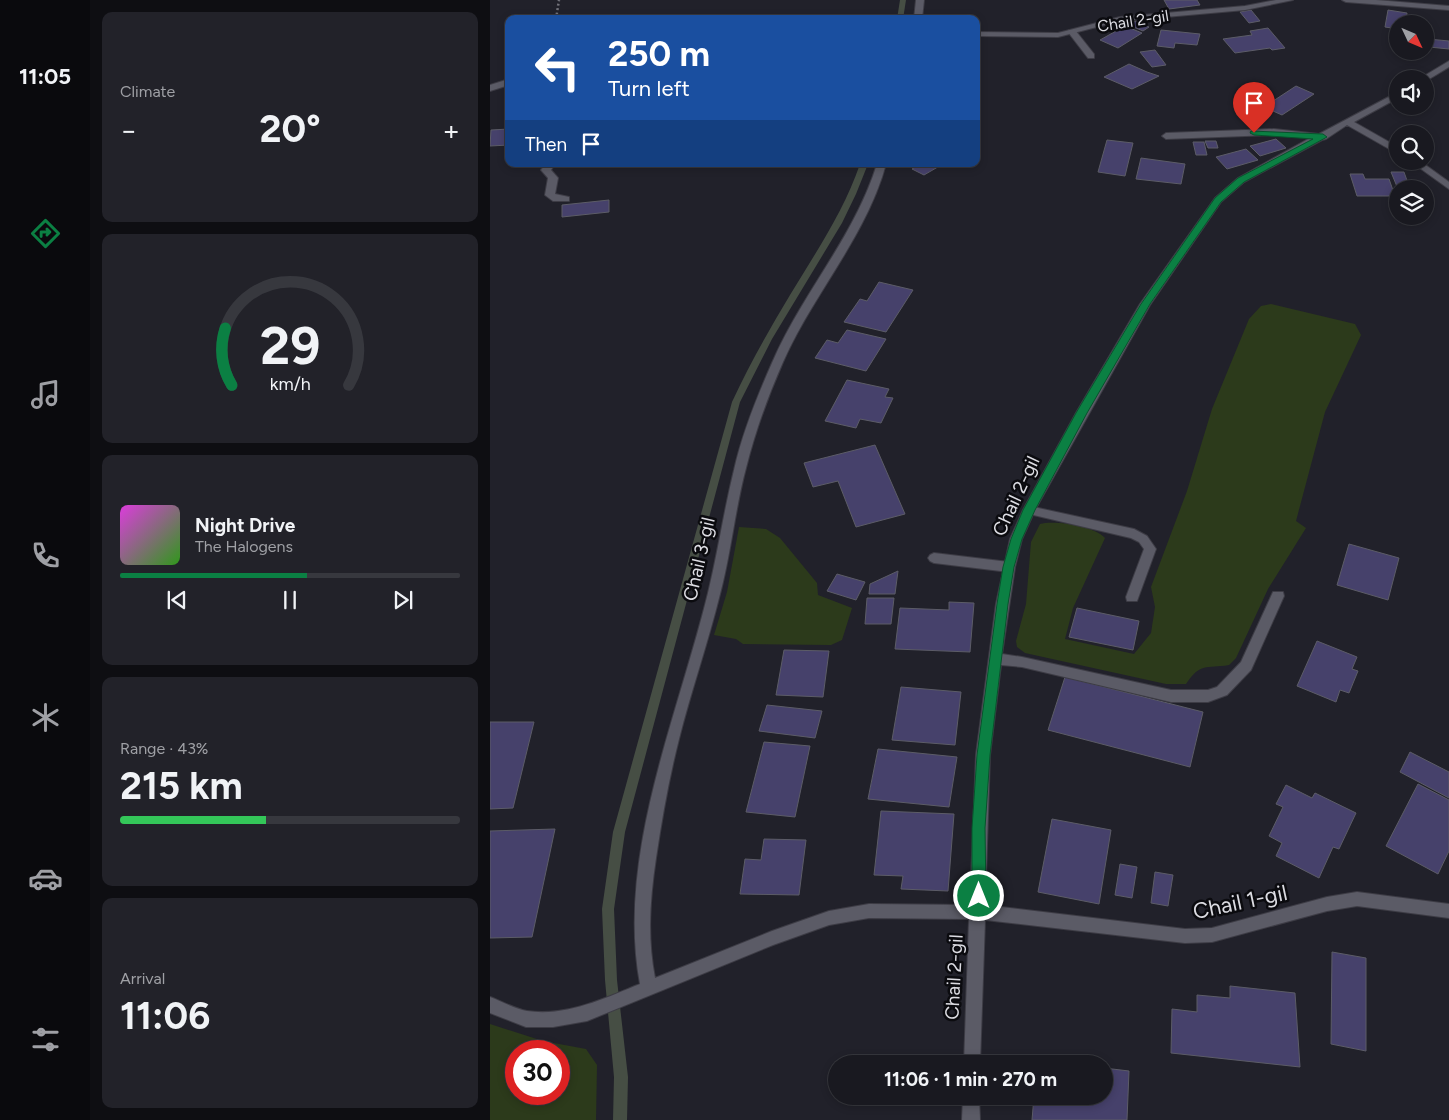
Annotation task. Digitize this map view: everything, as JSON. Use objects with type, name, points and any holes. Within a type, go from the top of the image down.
[{"type":"street","points":[[918,15],[920,0]]},
{"type":"street","points":[[1217,0],[1222,10]]},
{"type":"street","name":"Chail 2-gil","points":[[980,34],[1040,36],[1072,32],[1120,19],[1222,10],[1289,0]]},
{"type":"street","points":[[1346,0],[1449,8]]},
{"type":"street","points":[[1072,32],[1090,56]]},
{"type":"street","points":[[1434,73],[1449,64]]},
{"type":"street","points":[[490,88],[505,83]]},
{"type":"street","name":"Chail 2-gil","points":[[972,1055],[982,764],[994,659],[1008,567],[1016,539],[1029,510],[1082,413],[1145,304],[1218,200],[1241,180],[1323,137],[1389,99]]},
{"type":"street","points":[[1348,122],[1389,146]]},
{"type":"street","points":[[1166,136],[1274,132],[1323,137]]},
{"type":"street","points":[[548,167],[546,170],[553,178],[550,195],[556,199],[566,199]]},
{"type":"street","name":"Chail 3-gil","points":[[649,988],[643,957],[642,904],[652,834],[672,740],[697,646],[714,594],[740,467],[759,409],[778,361],[862,216],[875,186],[880,167]]},
{"type":"street","points":[[1427,170],[1449,186]]},
{"type":"street","points":[[1029,510],[1134,534],[1143,539],[1150,549],[1132,597]]},
{"type":"street","points":[[934,558],[1008,567]]},
{"type":"street","points":[[994,659],[1022,662],[1171,696],[1208,696],[1222,691],[1246,666],[1278,596]]},
{"type":"street","name":"Chail 1-gil","points":[[978,912],[1185,936],[1212,935],[1327,904],[1357,900],[1449,911]]},
{"type":"street","points":[[490,1005],[526,1019],[553,1019],[587,1013],[772,938],[828,918],[869,911],[978,912]]},
{"type":"street","points":[[971,1105],[971,1120]]},
{"type":"path","points":[[557,15],[559,0]]},
{"type":"green space","points":[[1271,304],[1355,324],[1361,335],[1325,412],[1296,521],[1306,528],[1268,589],[1236,658],[1229,665],[1200,669],[1186,684],[1166,684],[1025,653],[1017,647],[1016,641],[1026,604],[1031,542],[1040,524],[1055,523],[1084,527],[1105,538],[1073,608],[1065,639],[1134,654],[1151,633],[1155,607],[1151,587],[1187,491],[1212,409],[1249,319],[1261,306]]},
{"type":"green space","points":[[739,527],[766,529],[780,538],[817,583],[818,595],[852,608],[842,640],[831,645],[743,644],[736,639],[714,635],[727,592]]},
{"type":"green space","points":[[490,1024],[540,1040],[505,1040],[505,1105],[570,1105],[570,1046],[586,1049],[597,1065],[596,1120],[490,1120]]},
{"type":"building","points":[[1164,0],[1197,0],[1200,5],[1169,9]]},
{"type":"building","points":[[1251,10],[1260,21],[1249,23],[1240,12]]},
{"type":"building","points":[[1388,10],[1407,13],[1407,15],[1389,15],[1389,28],[1385,27]]},
{"type":"building","points":[[1135,21],[1149,27],[1143,31],[1129,25]]},
{"type":"building","points":[[1125,26],[1142,33],[1118,48],[1100,40]]},
{"type":"building","points":[[1268,28],[1285,48],[1235,53],[1223,39],[1252,35],[1250,31]]},
{"type":"building","points":[[1161,30],[1200,34],[1197,45],[1175,43],[1174,48],[1157,46]]},
{"type":"building","points":[[1434,40],[1449,41],[1449,49],[1434,48]]},
{"type":"building","points":[[1155,50],[1166,65],[1152,67],[1140,52]]},
{"type":"building","points":[[1129,64],[1159,76],[1132,89],[1104,77]]},
{"type":"building","points":[[1296,86],[1314,94],[1282,115],[1264,107]]},
{"type":"building","points":[[505,129],[505,145],[490,146],[491,130]]},
{"type":"building","points":[[1276,139],[1286,148],[1260,156],[1250,146]]},
{"type":"building","points":[[1107,140],[1133,143],[1125,176],[1098,172]]},
{"type":"building","points":[[1205,141],[1216,141],[1218,148],[1208,148]]},
{"type":"building","points":[[1193,142],[1204,142],[1207,155],[1196,155]]},
{"type":"building","points":[[1246,149],[1258,160],[1227,169],[1216,157]]},
{"type":"building","points":[[1141,158],[1185,164],[1181,184],[1136,179]]},
{"type":"building","points":[[916,167],[938,167],[924,175],[912,169]]},
{"type":"building","points":[[1391,172],[1404,172],[1407,180],[1394,180]]},
{"type":"building","points":[[1350,174],[1363,174],[1365,179],[1389,179],[1389,196],[1357,196]]},
{"type":"building","points":[[609,200],[609,212],[562,217],[562,205]]},
{"type":"building","points":[[879,282],[913,290],[886,332],[844,322],[860,299],[867,301]]},
{"type":"building","points":[[847,330],[886,339],[866,371],[815,358],[827,340],[838,343]]},
{"type":"building","points":[[847,380],[889,389],[885,397],[893,398],[881,423],[860,419],[856,428],[825,421]]},
{"type":"building","points":[[875,445],[905,514],[856,527],[838,481],[813,487],[804,463]]},
{"type":"building","points":[[1349,544],[1399,558],[1388,600],[1337,585]]},
{"type":"building","points":[[898,571],[895,594],[869,594],[870,584]]},
{"type":"building","points":[[837,574],[865,582],[856,600],[827,591]]},
{"type":"building","points":[[867,598],[894,598],[891,624],[865,624]]},
{"type":"building","points":[[949,602],[974,603],[970,652],[895,649],[900,608],[949,610]]},
{"type":"building","points":[[1077,608],[1139,621],[1133,650],[1069,637]]},
{"type":"building","points":[[1317,641],[1357,657],[1352,669],[1358,671],[1349,693],[1340,690],[1336,702],[1297,686]]},
{"type":"building","points":[[784,650],[829,651],[823,697],[776,695]]},
{"type":"building","points":[[1065,677],[1203,712],[1190,767],[1048,730]]},
{"type":"building","points":[[901,687],[961,692],[955,745],[892,740]]},
{"type":"building","points":[[767,705],[822,711],[815,738],[759,731]]},
{"type":"building","points":[[490,722],[534,722],[513,808],[490,809]]},
{"type":"building","points":[[764,742],[810,746],[795,817],[746,812]]},
{"type":"building","points":[[878,749],[957,757],[949,807],[868,799]]},
{"type":"building","points":[[1410,752],[1449,772],[1449,798],[1400,772]]},
{"type":"building","points":[[1418,784],[1449,800],[1449,851],[1438,874],[1386,846]]},
{"type":"building","points":[[1286,785],[1312,798],[1315,793],[1356,813],[1339,849],[1333,847],[1319,878],[1276,856],[1282,843],[1269,836],[1283,807],[1276,804]]},
{"type":"building","points":[[881,811],[954,814],[948,891],[901,889],[903,876],[874,875]]},
{"type":"building","points":[[1052,819],[1111,830],[1099,904],[1038,892]]},
{"type":"building","points":[[555,829],[532,937],[490,938],[490,831]]},
{"type":"building","points":[[764,839],[806,840],[799,895],[740,894],[745,859],[761,860]]},
{"type":"building","points":[[1120,864],[1137,867],[1132,898],[1115,895]]},
{"type":"building","points":[[1155,872],[1173,875],[1168,906],[1151,903]]},
{"type":"building","points":[[1332,952],[1366,958],[1366,1051],[1331,1044]]},
{"type":"building","points":[[1230,986],[1295,993],[1300,1067],[1171,1053],[1172,1009],[1197,1012],[1197,995],[1230,998]]},
{"type":"building","points":[[1113,1069],[1129,1071],[1127,1120],[1032,1120],[1033,1105],[1113,1105]]},
{"type":"waterway","points":[[901,15],[903,0]]},
{"type":"waterway","points":[[620,1120],[621,1077],[611,980],[608,909],[619,832],[736,402],[768,339],[838,223],[863,167]]},
{"type":"route","points":[[979,896],[979,828],[983,755],[1002,604],[1008,567],[1016,539],[1029,510],[1082,413],[1145,304],[1218,200],[1241,180],[1323,137],[1274,132],[1254,133]]}]
